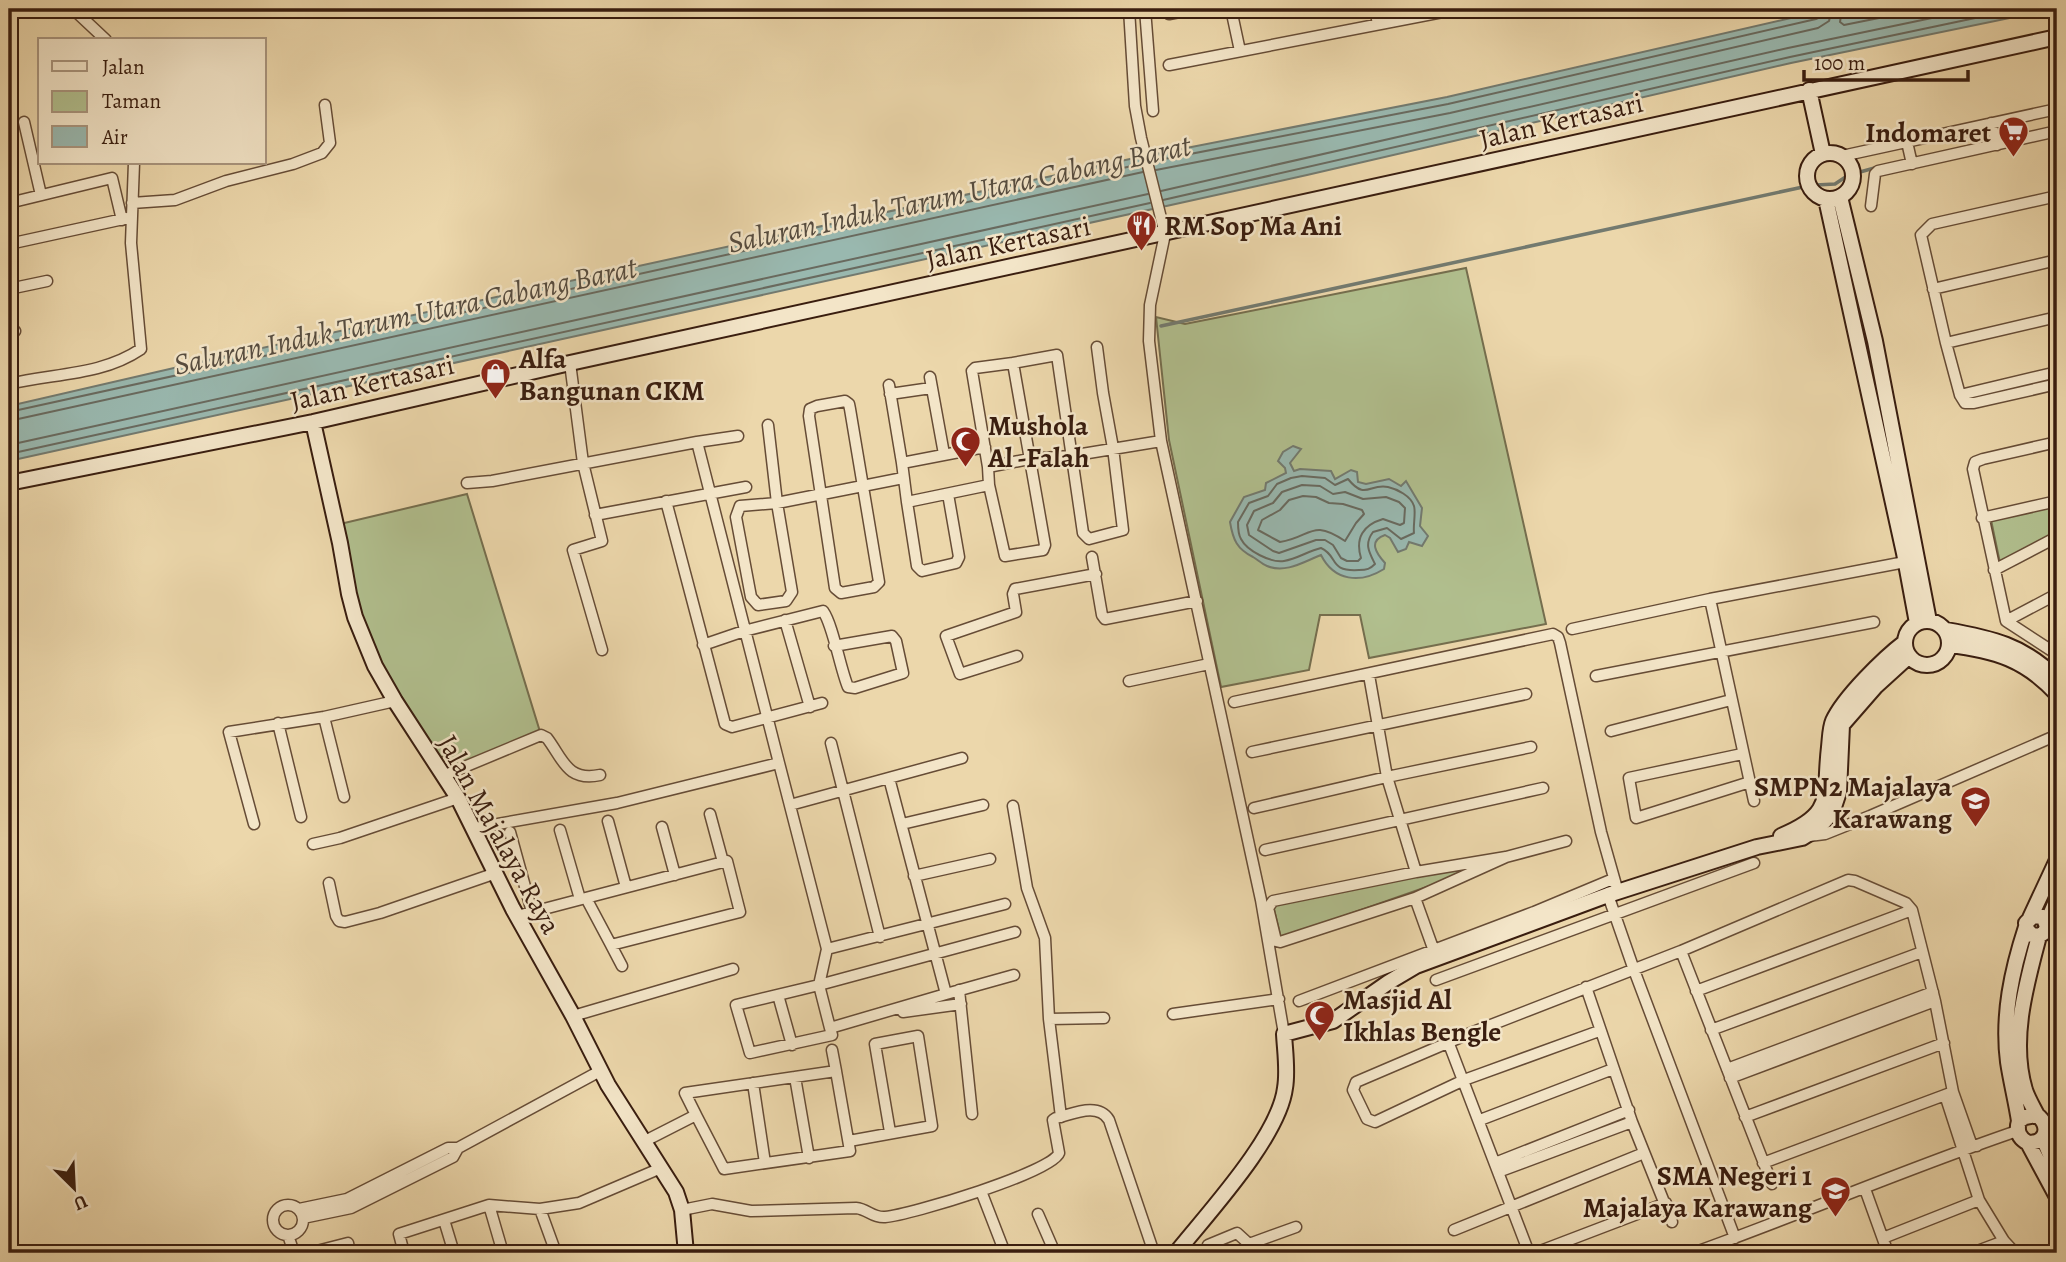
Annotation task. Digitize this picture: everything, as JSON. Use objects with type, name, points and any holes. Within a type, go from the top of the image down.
[{"type":"street","points":[[73,9],[104,38]]},
{"type":"street","points":[[1129,9],[1136,109],[1165,234],[1150,305],[1149,341],[1161,441],[1261,900],[1284,1034],[1285,1088],[1274,1121],[1237,1180],[1176,1253]]},
{"type":"street","points":[[1145,9],[1153,111]]},
{"type":"street","points":[[1169,13],[1195,9]]},
{"type":"street","points":[[1231,9],[1240,51]]},
{"type":"street","points":[[1375,9],[1378,24]]},
{"type":"street","points":[[1169,65],[1458,9]]},
{"type":"street","name":"Jalan Kertasari","points":[[9,483],[313,422],[570,362],[2057,37]]},
{"type":"street","points":[[1809,90],[1823,154]]},
{"type":"street","points":[[132,203],[175,200],[209,186],[293,164],[322,153],[330,142],[325,105]]},
{"type":"street","points":[[1842,156],[1850,164],[1854,175],[1847,192],[1833,198],[1812,190],[1807,177],[1811,163],[1823,154],[1842,156],[2057,109]]},
{"type":"street","points":[[24,122],[41,195]]},
{"type":"street","points":[[1991,123],[1997,145]]},
{"type":"street","points":[[1871,206],[1875,174],[1878,171],[2057,131]]},
{"type":"street","points":[[1907,142],[1912,164]]},
{"type":"street","points":[[127,218],[132,203],[134,164]]},
{"type":"street","points":[[9,203],[113,178],[127,218],[141,349],[105,367],[9,384]]},
{"type":"street","points":[[2057,196],[1932,224],[1924,229],[1921,235],[1946,343],[1965,404],[2057,384]]},
{"type":"street","points":[[1833,198],[1861,285],[1875,341],[1923,622]]},
{"type":"street","points":[[1833,198],[1846,289],[1905,562],[1923,622]]},
{"type":"street","points":[[9,244],[127,218]]},
{"type":"street","points":[[1933,289],[2057,260]]},
{"type":"street","points":[[9,289],[47,281]]},
{"type":"street","points":[[1846,289],[1861,285]]},
{"type":"street","points":[[1946,343],[2057,317]]},
{"type":"street","points":[[1013,363],[1045,545],[1043,550],[1007,557],[989,485],[972,371],[975,368],[1058,356],[1070,456],[1083,533],[1088,539],[1120,532],[1124,526],[1097,347]]},
{"type":"street","points":[[570,362],[583,463],[602,535],[602,541],[573,550],[602,650]]},
{"type":"street","points":[[1960,395],[2057,372]]},
{"type":"street","points":[[944,454],[930,383],[890,390],[917,566],[922,571],[958,561],[948,494]]},
{"type":"street","points":[[845,401],[849,404],[863,488],[879,582],[874,587],[841,593],[835,588],[819,495],[810,409],[835,402],[845,401]]},
{"type":"street","name":"Jalan Majalaya Raya","points":[[313,422],[355,617],[375,666],[458,798],[517,916],[573,1016],[600,1071],[676,1192],[682,1210],[686,1253]]},
{"type":"street","points":[[768,425],[777,503],[792,592],[786,601],[758,606],[751,597],[736,517],[740,506],[777,503],[903,478]]},
{"type":"street","points":[[467,483],[738,436]]},
{"type":"street","points":[[988,467],[1161,441]]},
{"type":"street","points":[[697,442],[827,949],[819,985],[832,1035],[750,1053],[736,1004],[819,985],[1015,932]]},
{"type":"street","points":[[2057,442],[1975,462],[1973,469],[2006,621],[2052,651],[2057,651]]},
{"type":"street","points":[[902,463],[985,447]]},
{"type":"street","points":[[907,502],[989,485]]},
{"type":"street","points":[[595,515],[746,487]]},
{"type":"street","points":[[666,501],[726,723],[732,727],[822,703]]},
{"type":"street","points":[[1982,518],[2057,501]]},
{"type":"street","points":[[1994,570],[2057,537]]},
{"type":"street","points":[[1092,557],[1102,615],[1105,619],[1197,601]]},
{"type":"street","points":[[1572,629],[1710,599],[1905,562]]},
{"type":"street","points":[[1017,656],[960,674],[946,636],[1016,612],[1013,594],[1015,589],[1096,573]]},
{"type":"street","points":[[2006,621],[2057,594]]},
{"type":"street","points":[[1710,599],[1754,801]]},
{"type":"street","points":[[703,645],[744,631],[823,611],[828,620],[834,646],[849,688],[903,673],[896,641],[892,636],[834,646]]},
{"type":"street","points":[[785,620],[810,707]]},
{"type":"street","points":[[1596,677],[1874,622]]},
{"type":"street","points":[[1802,838],[1818,828],[1832,814],[1839,792],[1842,725],[1907,649],[1907,635],[1923,622],[1935,622],[1947,638],[2004,656],[2031,669],[2057,694]]},
{"type":"street","points":[[1234,702],[1553,634],[1558,637],[1613,889],[1614,915],[1735,1238]]},
{"type":"street","points":[[1947,638],[1981,637],[2007,644],[2034,658],[2057,679]]},
{"type":"street","points":[[1907,649],[1922,665],[1937,663],[1947,652],[1947,638]]},
{"type":"street","points":[[1757,847],[1795,830],[1815,817],[1825,800],[1834,718],[1883,658],[1907,649]]},
{"type":"street","points":[[1129,681],[1209,664]]},
{"type":"street","points":[[1369,675],[1387,777],[1416,872]]},
{"type":"street","points":[[1252,752],[1526,694]]},
{"type":"street","points":[[1611,731],[1731,700]]},
{"type":"street","points":[[254,824],[229,732],[324,717],[395,701]]},
{"type":"street","points":[[324,717],[344,797]]},
{"type":"street","points":[[278,723],[301,817]]},
{"type":"street","points":[[444,775],[541,735],[547,737],[570,771],[583,776],[600,775]]},
{"type":"street","points":[[1300,1001],[1613,889],[1757,847],[1825,834],[2057,735]]},
{"type":"street","points":[[831,743],[880,937]]},
{"type":"street","points":[[1254,808],[1531,747]]},
{"type":"street","points":[[1742,754],[1629,778],[1636,818],[1750,782]]},
{"type":"street","points":[[790,805],[962,758]]},
{"type":"street","points":[[475,828],[617,803],[779,763]]},
{"type":"street","points":[[889,778],[946,994]]},
{"type":"street","points":[[1265,850],[1543,788]]},
{"type":"street","points":[[313,844],[340,838],[458,798]]},
{"type":"street","points":[[902,824],[983,805]]},
{"type":"street","points":[[1013,806],[1027,888],[1045,938],[1049,1019],[1061,1116]]},
{"type":"street","points":[[710,814],[723,862]]},
{"type":"street","points":[[608,821],[626,887]]},
{"type":"street","points":[[662,827],[675,875]]},
{"type":"street","points":[[560,830],[583,899],[622,966]]},
{"type":"street","points":[[510,832],[532,912]]},
{"type":"street","points":[[1506,857],[1415,898],[1280,942],[1276,940],[1268,908],[1273,901],[1506,857],[1566,841]]},
{"type":"street","points":[[914,876],[990,859]]},
{"type":"street","points":[[2057,860],[2028,922],[2016,958],[2007,1002],[2008,1059],[2021,1133],[2057,1197]]},
{"type":"street","points":[[517,916],[727,861],[740,912],[611,945]]},
{"type":"street","points":[[1436,980],[1754,863]]},
{"type":"street","points":[[329,883],[336,916],[339,922],[345,922],[380,913],[496,873]]},
{"type":"street","points":[[1599,1031],[1464,1080],[1375,1122],[1367,1119],[1353,1090],[1356,1082],[1849,880],[1897,898],[1912,910],[1944,1043],[1949,1093],[1968,1148],[1979,1200],[2004,1241],[2015,1253]]},
{"type":"street","points":[[1284,1034],[1333,1021],[1416,966],[1613,889]]},
{"type":"street","points":[[1415,898],[1434,951]]},
{"type":"street","points":[[2021,1133],[2039,1142],[2046,1128],[2025,1091],[2021,1010],[2049,931],[2057,899]]},
{"type":"street","points":[[827,949],[1004,904]]},
{"type":"street","points":[[1696,991],[1912,910]]},
{"type":"street","points":[[2028,922],[2039,916],[2049,931]]},
{"type":"street","points":[[1681,951],[1772,1184]]},
{"type":"street","points":[[1711,1030],[1922,952]]},
{"type":"street","points":[[573,1016],[733,969]]},
{"type":"street","points":[[830,1028],[1014,975]]},
{"type":"street","points":[[1586,987],[1632,1122],[1672,1222]]},
{"type":"street","points":[[959,990],[972,1114]]},
{"type":"street","points":[[778,995],[792,1045]]},
{"type":"street","points":[[1728,1073],[1934,997]]},
{"type":"street","points":[[1173,1014],[1279,999]]},
{"type":"street","points":[[864,1017],[961,1004]]},
{"type":"street","points":[[1049,1019],[1104,1018]]},
{"type":"street","points":[[849,1141],[932,1126],[918,1036],[875,1044],[890,1132]]},
{"type":"street","points":[[1745,1117],[1944,1043]]},
{"type":"street","points":[[1449,1044],[1529,1253]]},
{"type":"street","points":[[832,1050],[836,1071],[849,1141],[850,1151],[724,1169],[685,1093],[836,1071]]},
{"type":"street","points":[[1480,1120],[1613,1069]]},
{"type":"street","points":[[301,1214],[298,1231],[288,1235],[275,1228],[273,1213],[286,1205],[301,1214],[351,1208],[453,1157],[458,1148],[600,1071]]},
{"type":"street","points":[[795,1077],[809,1158]]},
{"type":"street","points":[[752,1083],[765,1163]]},
{"type":"street","points":[[1763,1163],[1949,1093]]},
{"type":"street","points":[[682,1210],[712,1204],[751,1211],[864,1208],[875,1217],[887,1217],[939,1205],[981,1191],[1056,1159],[1059,1153],[1053,1120],[1096,1110],[1107,1116],[1154,1253]]},
{"type":"street","points":[[1497,1167],[1629,1110]]},
{"type":"street","points":[[645,1141],[696,1115]]},
{"type":"street","points":[[1693,1253],[1968,1148],[1987,1147],[2021,1133],[2030,1115],[2037,1115]]},
{"type":"street","points":[[1497,1167],[1632,1122]]},
{"type":"street","points":[[2043,1138],[2057,1171]]},
{"type":"street","points":[[1454,1230],[1644,1153]]},
{"type":"street","points":[[404,1253],[399,1234],[489,1205],[540,1209],[579,1203],[661,1168]]},
{"type":"street","points":[[1865,1189],[1888,1253]]},
{"type":"street","points":[[981,1191],[1005,1253]]},
{"type":"street","points":[[1883,1238],[1979,1200]]},
{"type":"street","points":[[1535,1253],[1665,1203]]},
{"type":"street","points":[[489,1205],[503,1253]]},
{"type":"street","points":[[540,1209],[556,1253]]},
{"type":"street","points":[[1038,1214],[1055,1253]]},
{"type":"street","points":[[444,1220],[454,1253]]},
{"type":"street","points":[[1208,1245],[1237,1233],[1251,1249],[1296,1227]]},
{"type":"street","points":[[288,1235],[294,1253]]},
{"type":"street","points":[[1972,1253],[2004,1241]]},
{"type":"street","points":[[309,1253],[348,1242],[350,1253]]},
{"type":"green space","points":[[1466,268],[1546,624],[1369,658],[1360,615],[1320,615],[1309,670],[1221,687],[1169,440],[1156,317],[1185,324]]},
{"type":"green space","points":[[467,494],[541,735],[452,768],[445,755],[435,761],[355,617],[340,524]]},
{"type":"green space","points":[[2057,505],[2057,534],[2000,563],[1991,520]]},
{"type":"green space","points":[[1477,865],[1438,883],[1281,938],[1273,905]]},
{"type":"water","points":[[1830,9],[2053,9],[1791,63],[1307,175],[9,461],[9,406],[239,353],[1130,159],[1447,97]]},
{"type":"water","points":[[1293,446],[1301,449],[1290,463],[1294,471],[1331,471],[1335,479],[1351,470],[1357,472],[1358,482],[1366,484],[1389,479],[1401,486],[1406,481],[1422,508],[1420,526],[1428,536],[1422,546],[1409,542],[1406,549],[1398,552],[1390,538],[1385,535],[1375,544],[1385,563],[1384,569],[1357,578],[1340,575],[1326,564],[1321,555],[1295,566],[1274,568],[1243,551],[1234,539],[1230,522],[1244,497],[1265,490],[1266,483],[1286,473],[1278,461],[1283,452]]},
{"type":"waterway","points":[[1860,172],[1878,167]]},
{"type":"waterway","points":[[1816,185],[1835,184],[1847,176]]},
{"type":"waterway","points":[[1161,326],[1803,187]]},
{"type":"place","name":"Indomaret","points":[[2014,159]]},
{"type":"place","name":"RM Sop Ma Ani","points":[[1141,252]]},
{"type":"place","name":"Alfa Bangunan CKM","points":[[496,401]]},
{"type":"place","name":"Mushola Al -Falah","points":[[965,468]]},
{"type":"place","name":"SMPN2 Majalaya Karawang","points":[[1975,829]]},
{"type":"place","name":"Masjid Al Ikhlas Bengle","points":[[1320,1042]]},
{"type":"place","name":"SMA Negeri 1 Majalaya Karawang","points":[[1835,1218]]},
{"type":"water label","name":"Saluran Induk Tarum Utara Cabang Barat","points":[[959,194]]},
{"type":"water label","name":"Saluran Induk Tarum Utara Cabang Barat","points":[[405,316]]}]
